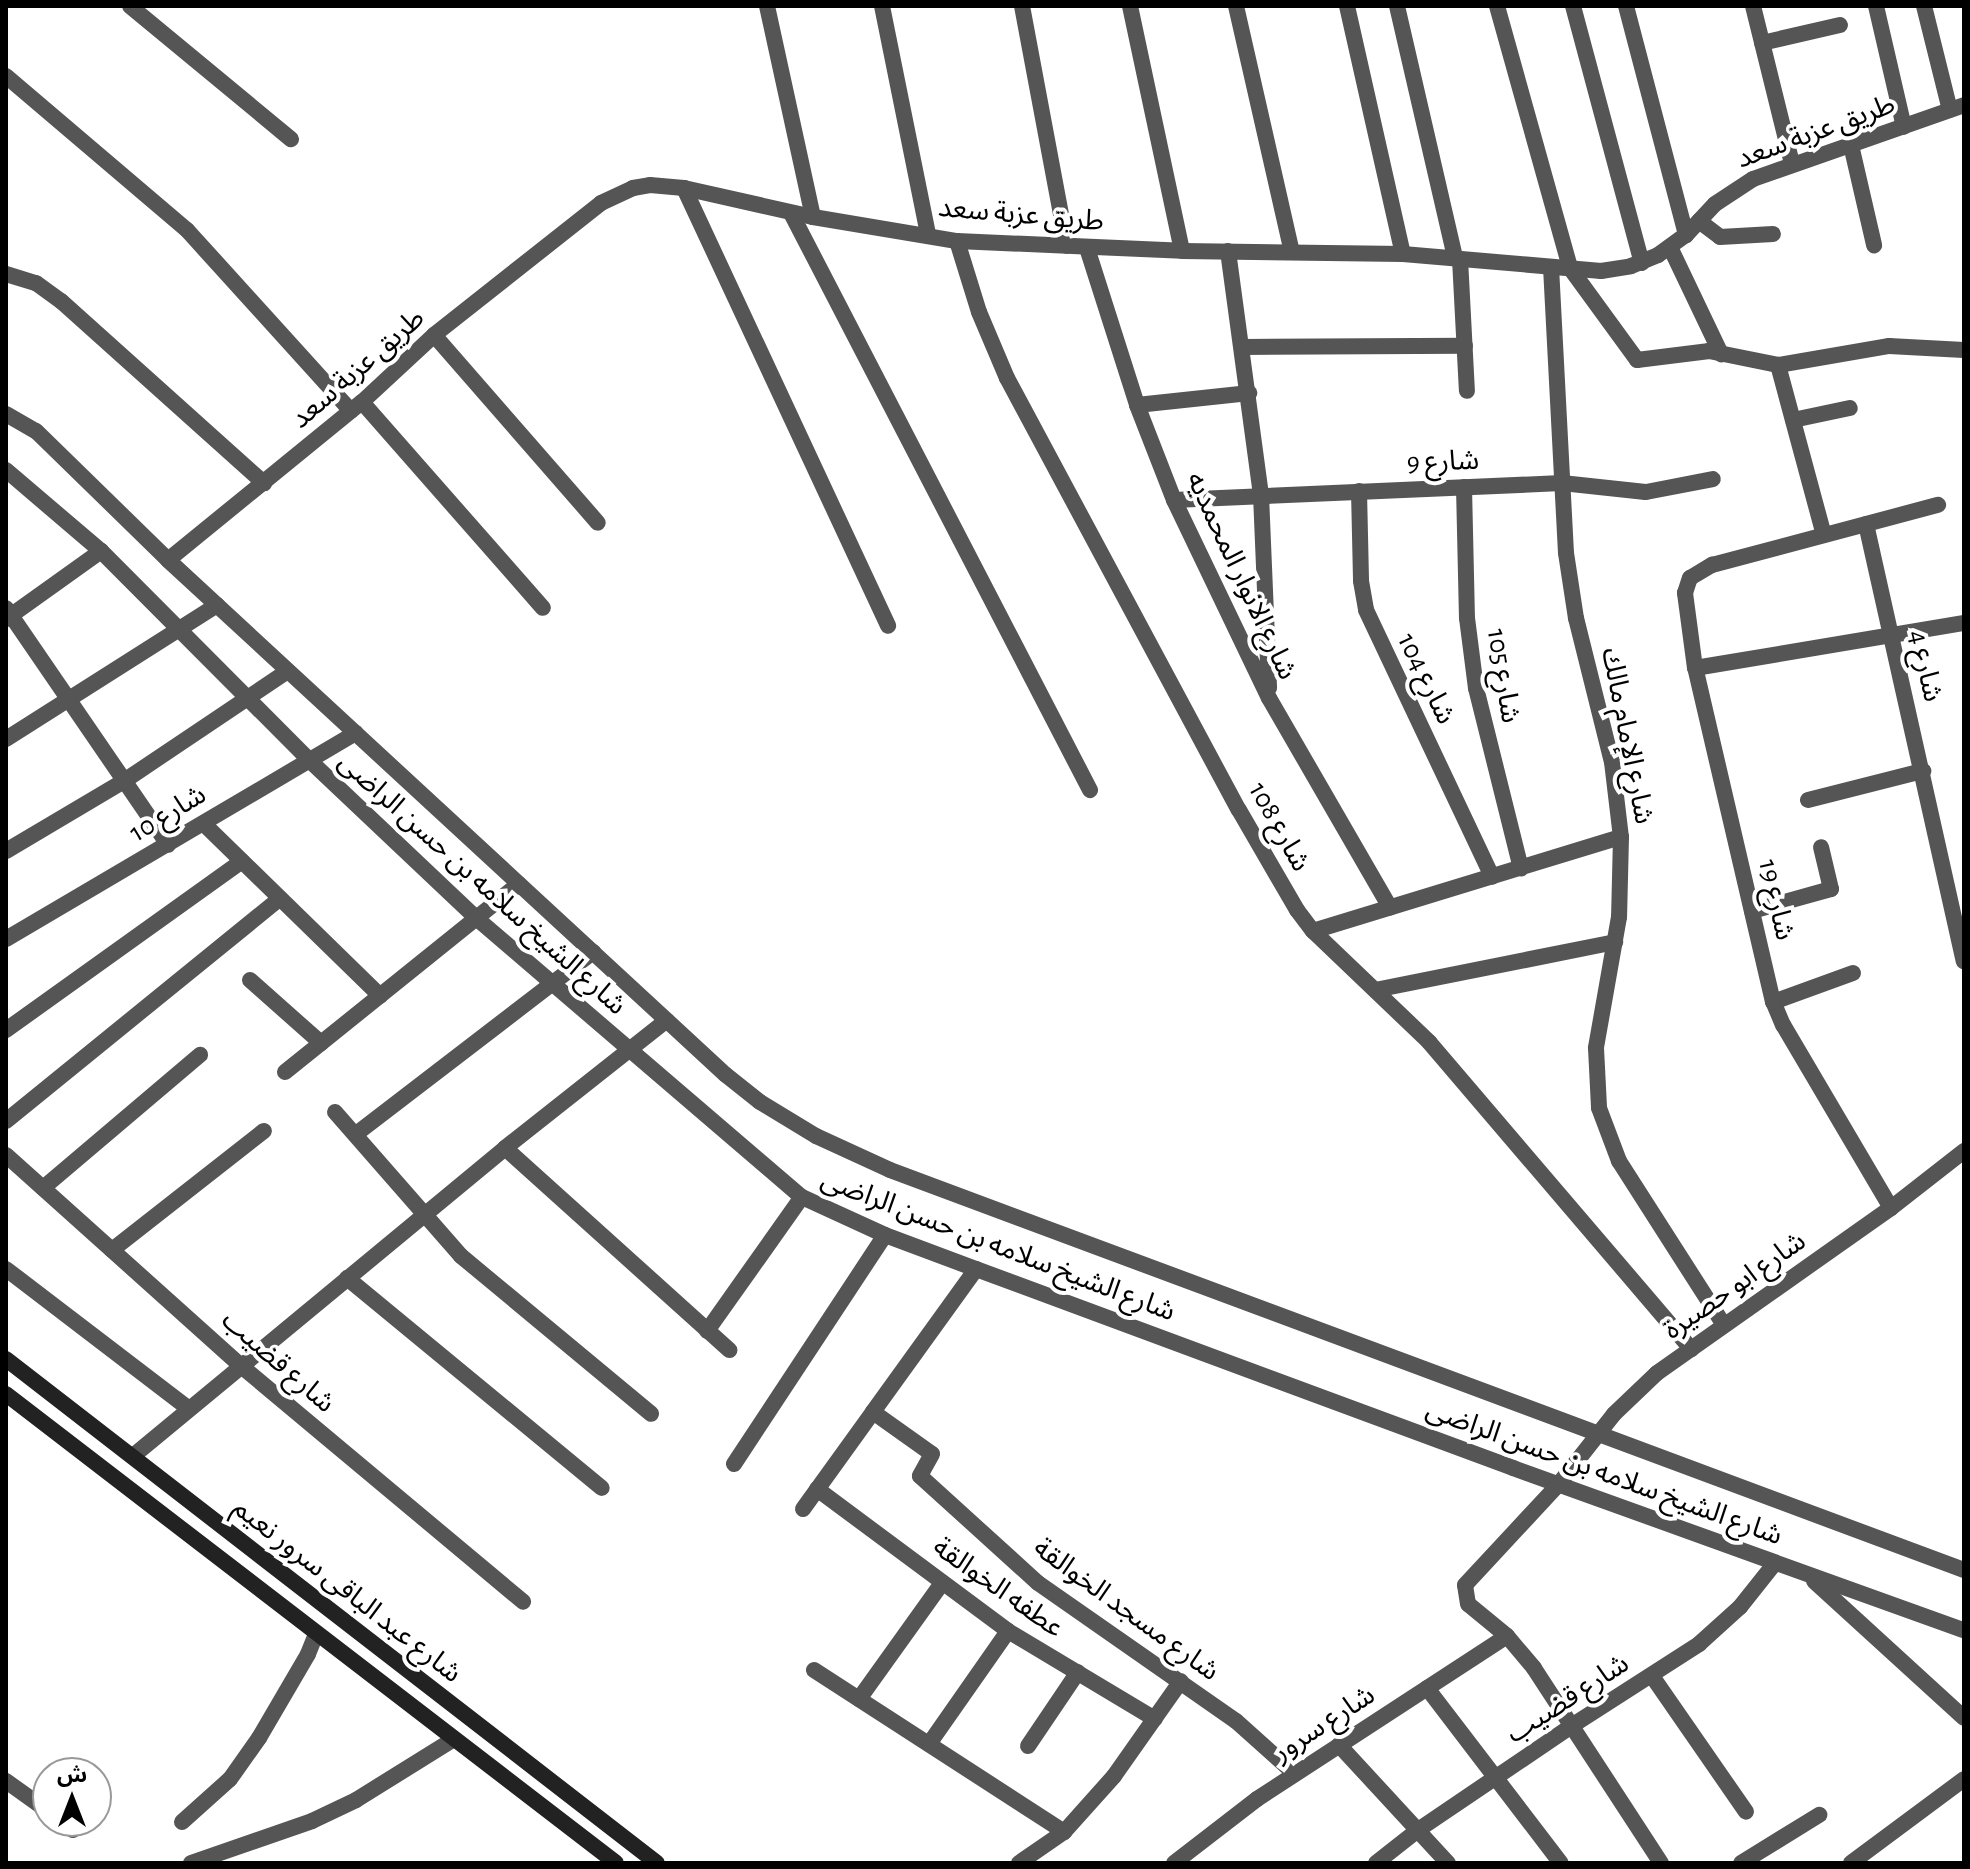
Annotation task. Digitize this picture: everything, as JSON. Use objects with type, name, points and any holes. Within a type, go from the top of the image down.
[{"type":"street","points":[[130,6],[291,139]]},
{"type":"street","points":[[767,6],[813,217]]},
{"type":"street","points":[[882,6],[928,234]]},
{"type":"street","points":[[1022,6],[1067,246]]},
{"type":"street","points":[[1130,6],[1182,251]]},
{"type":"street","points":[[1236,6],[1292,252]]},
{"type":"street","points":[[1347,6],[1403,254]]},
{"type":"street","points":[[1397,6],[1457,259],[1467,391]]},
{"type":"street","points":[[1497,6],[1570,268],[1637,360],[1703,351],[1778,365],[1889,346],[1964,350]]},
{"type":"street","points":[[1573,6],[1642,263]]},
{"type":"street","points":[[1626,6],[1686,235]]},
{"type":"street","points":[[1753,6],[1792,164]]},
{"type":"street","points":[[1876,6],[1904,127]]},
{"type":"street","points":[[1924,6],[1957,108]]},
{"type":"street","points":[[1762,43],[1840,25]]},
{"type":"street","points":[[6,76],[187,230],[543,608]]},
{"type":"street","name":"طريق عزبة سعد","points":[[168,560],[356,407],[434,335],[616,194],[650,185],[684,188],[791,213],[957,241],[1182,251],[1403,254],[1601,271],[1642,263],[1670,247],[1733,190],[1792,164],[1957,108]]},
{"type":"street","points":[[1851,145],[1874,245]]},
{"type":"street","points":[[684,188],[888,626]]},
{"type":"street","points":[[791,213],[1090,790]]},
{"type":"street","points":[[1699,221],[1720,237],[1773,234]]},
{"type":"street","name":"شارع 108","points":[[957,241],[979,312],[1007,378],[1275,875],[1313,931],[1429,1042],[1691,1349]]},
{"type":"street","points":[[1670,247],[1721,354]]},
{"type":"street","name":"شارع الانوار المحمديه","points":[[1087,248],[1137,405],[1174,500],[1269,698],[1390,908]]},
{"type":"street","points":[[1228,251],[1261,495],[1269,698]]},
{"type":"street","name":"شارع الإمام مالك","points":[[1551,267],[1562,483],[1572,597],[1607,737],[1621,837],[1621,890],[1595,1069],[1603,1125],[1619,1161],[1724,1325]]},
{"type":"street","points":[[6,274],[36,283],[61,301],[264,483]]},
{"type":"street","points":[[434,335],[598,523]]},
{"type":"street","points":[[1243,347],[1465,346]]},
{"type":"street","points":[[1778,365],[1824,535],[1938,505]]},
{"type":"street","points":[[1137,405],[1249,393]]},
{"type":"street","points":[[1793,420],[1850,408]]},
{"type":"street","name":"شارع الشيخ سلامه بن حسن الراضى","points":[[6,414],[36,431],[168,560],[667,1020],[760,1102],[816,1136],[890,1170],[1964,1570]]},
{"type":"street","name":"شارع الشيخ سلامه بن حسن الراضى","points":[[6,470],[101,551],[308,759],[475,917],[628,1052],[802,1197],[885,1235],[976,1269],[1558,1485],[1964,1630]]},
{"type":"street","name":"شارع 9","points":[[1174,500],[1562,483],[1646,492],[1713,479]]},
{"type":"street","name":"شارع 105","points":[[1464,487],[1467,618],[1476,688],[1521,868]]},
{"type":"street","name":"شارع 104","points":[[1359,491],[1361,581],[1366,610],[1492,877]]},
{"type":"street","name":"شارع 4","points":[[1866,524],[1964,961]]},
{"type":"street","name":"شارع 19","points":[[1824,535],[1712,565],[1690,578],[1685,593],[1695,668],[1773,1002],[1783,1025],[1891,1208]]},
{"type":"street","points":[[101,551],[7,614],[168,845]]},
{"type":"street","points":[[6,739],[217,605]]},
{"type":"street","points":[[1695,668],[1964,623]]},
{"type":"street","points":[[6,851],[124,781],[288,671]]},
{"type":"street","name":"شارع 10","points":[[6,939],[356,733]]},
{"type":"street","points":[[1808,800],[1923,771]]},
{"type":"street","points":[[204,824],[380,996]]},
{"type":"street","points":[[1313,931],[1621,837]]},
{"type":"street","points":[[1752,911],[1831,889],[1821,847]]},
{"type":"street","points":[[6,1030],[242,861]]},
{"type":"street","points":[[285,1072],[519,884]]},
{"type":"street","points":[[6,1121],[280,898]]},
{"type":"street","points":[[1375,990],[1615,942]]},
{"type":"street","points":[[356,1134],[593,952]]},
{"type":"street","points":[[1773,1002],[1853,973]]},
{"type":"street","points":[[250,980],[321,1043]]},
{"type":"street","points":[[133,1456],[505,1148],[667,1020]]},
{"type":"street","points":[[43,1188],[200,1055]]},
{"type":"street","points":[[335,1112],[422,1216],[461,1256],[651,1414]]},
{"type":"street","points":[[112,1250],[264,1131]]},
{"type":"street","points":[[505,1148],[729,1350]]},
{"type":"street","name":"شارع ابو حصيرة","points":[[1507,1636],[1468,1604],[1465,1585],[1558,1485],[1595,1435],[1657,1373],[1891,1208],[1964,1151]]},
{"type":"street","name":"شارع قضيب","points":[[6,1155],[240,1365],[523,1602]]},
{"type":"street","points":[[707,1331],[802,1197]]},
{"type":"street","points":[[734,1464],[885,1235]]},
{"type":"street","points":[[6,1269],[189,1409]]},
{"type":"street","points":[[803,1509],[976,1269]]},
{"type":"street","points":[[347,1278],[602,1488]]},
{"type":"street","name":"شارع عبد الباقى سرور نعيم","points":[[6,1359],[320,1606],[657,1863]]},
{"type":"street","name":"شارع عبد الباقى سرور نعيم","points":[[6,1394],[616,1863]]},
{"type":"street","name":"شارع مسجد الخوالقة","points":[[873,1412],[932,1454],[920,1476],[1017,1565],[1059,1600],[1236,1721],[1295,1774]]},
{"type":"street","name":"عطفه الخوالقة","points":[[817,1489],[1008,1631],[1155,1719]]},
{"type":"street","name":"شارع قضيب","points":[[1376,1863],[1418,1830],[1573,1725],[1652,1676],[1720,1626],[1775,1563]]},
{"type":"street","points":[[1806,1574],[1964,1718]]},
{"type":"street","points":[[859,1699],[942,1583]]},
{"type":"street","points":[[929,1744],[1008,1631]]},
{"type":"street","points":[[182,1822],[230,1779],[259,1738],[308,1654],[316,1634]]},
{"type":"street","points":[[1507,1636],[1573,1725],[1661,1863]]},
{"type":"street","name":"شارع سرور","points":[[1174,1863],[1219,1826],[1295,1774],[1507,1636]]},
{"type":"street","points":[[814,1670],[1064,1832]]},
{"type":"street","points":[[1028,1746],[1078,1672]]},
{"type":"street","points":[[1652,1676],[1746,1812]]},
{"type":"street","points":[[1019,1863],[1064,1832],[1114,1776],[1181,1681]]},
{"type":"street","points":[[1427,1688],[1561,1863]]},
{"type":"street","points":[[191,1863],[334,1811],[454,1739]]},
{"type":"street","points":[[1339,1745],[1448,1863]]},
{"type":"street","points":[[1851,1863],[1964,1779]]},
{"type":"street","points":[[6,1781],[32,1800]]},
{"type":"street","points":[[1741,1863],[1819,1815]]}]
